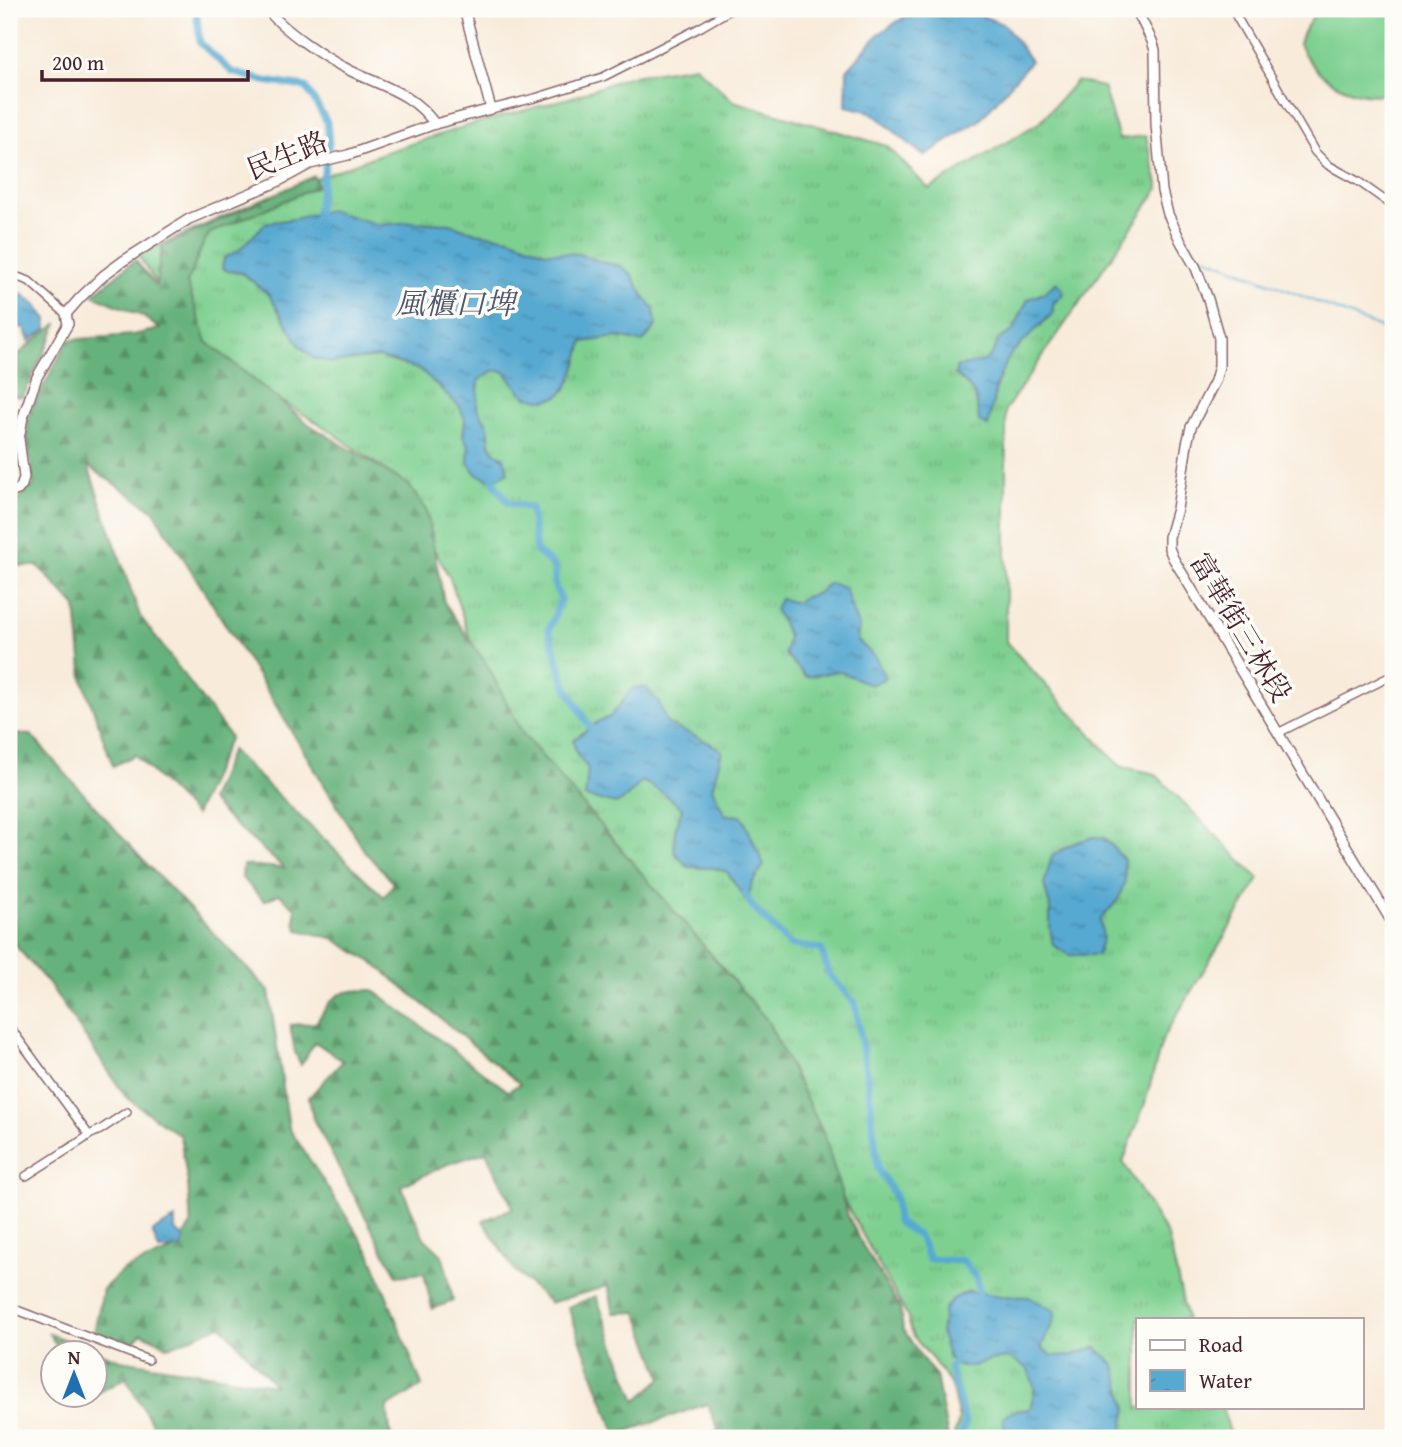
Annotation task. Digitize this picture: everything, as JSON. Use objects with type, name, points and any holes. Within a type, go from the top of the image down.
[{"type":"street","points":[[267,9],[281,24],[333,62],[408,97],[426,112],[435,124]]},
{"type":"street","points":[[464,9],[491,109]]},
{"type":"street","name":"民生路","points":[[9,493],[18,490],[22,485],[24,477],[19,439],[23,417],[37,377],[68,324],[66,314],[113,268],[189,219],[276,182],[310,164],[348,155],[435,124],[603,77],[732,9]]},
{"type":"street","name":"富華街三林段","points":[[1136,9],[1155,50],[1161,191],[1168,214],[1196,268],[1219,338],[1219,366],[1215,380],[1191,427],[1169,548],[1393,924]]},
{"type":"street","points":[[1232,9],[1315,152],[1328,165],[1359,182],[1393,206]]},
{"type":"street","points":[[9,274],[29,281],[66,314]]},
{"type":"street","points":[[1278,733],[1393,675]]},
{"type":"street","points":[[9,1026],[89,1135]]},
{"type":"street","points":[[26,1175],[127,1112]]},
{"type":"street","points":[[9,1307],[148,1360]]},
{"type":"green space","points":[[1318,9],[1393,9],[1393,93],[1378,95],[1350,91],[1337,85],[1315,68],[1299,44],[1302,34]]},
{"type":"green space","points":[[695,66],[733,101],[887,146],[929,189],[1040,122],[1076,81],[1103,87],[1119,139],[1146,136],[1159,188],[1006,409],[1006,642],[1120,766],[1155,774],[1259,879],[1163,1038],[1145,1103],[1123,1162],[1168,1237],[1187,1318],[1136,1318],[1136,1408],[1222,1408],[1232,1438],[953,1438],[959,1420],[951,1385],[913,1336],[907,1316],[757,1041],[492,707],[450,578],[392,475],[193,339],[138,255],[260,200],[383,153],[473,124],[573,97],[627,77]]},
{"type":"green space","points":[[314,176],[318,186],[210,233],[204,242],[187,283],[207,342],[310,425],[409,485],[427,512],[444,602],[487,665],[523,734],[767,1020],[824,1134],[848,1216],[900,1308],[903,1329],[936,1376],[948,1438],[700,1438],[719,1430],[707,1404],[616,1435],[568,1307],[596,1296],[636,1401],[662,1378],[637,1312],[614,1313],[608,1286],[550,1303],[515,1271],[483,1221],[513,1208],[486,1152],[448,1164],[401,1186],[424,1238],[442,1255],[447,1272],[453,1301],[432,1309],[424,1273],[397,1276],[313,1119],[309,1097],[343,1061],[315,1042],[301,1065],[295,1053],[290,1025],[316,1023],[338,995],[351,991],[373,990],[508,1091],[520,1084],[375,964],[332,938],[298,930],[295,908],[279,894],[264,901],[242,878],[243,865],[284,868],[210,800],[231,750],[384,897],[394,883],[365,852],[153,510],[88,466],[140,616],[230,737],[195,815],[135,755],[113,766],[83,680],[76,607],[38,566],[9,566],[9,503],[15,502],[34,485],[27,436],[29,414],[68,340],[133,335],[160,329],[142,316],[93,295],[135,260],[156,286],[162,247]]},
{"type":"green space","points":[[58,323],[23,397],[9,398],[9,359],[16,357]]},
{"type":"green space","points":[[9,734],[31,735],[141,858],[269,991],[289,1128],[370,1253],[422,1386],[387,1407],[391,1438],[160,1438],[126,1378],[108,1388],[108,1355],[121,1360],[275,1385],[221,1325],[169,1347],[142,1333],[133,1342],[94,1333],[103,1289],[123,1270],[173,1250],[191,1225],[180,1136],[126,1097],[49,984],[9,938]]},
{"type":"water","points":[[968,10],[1005,25],[1031,61],[980,120],[924,156],[871,112],[846,106],[847,70],[879,34],[904,17]]},
{"type":"water","name":"風櫃口埤","points":[[329,210],[380,225],[411,222],[450,224],[476,233],[510,238],[545,252],[579,254],[621,266],[632,275],[654,309],[656,326],[643,342],[616,337],[583,342],[570,382],[557,397],[548,400],[525,396],[503,371],[493,371],[479,380],[477,407],[488,426],[490,444],[496,453],[504,458],[508,472],[493,481],[476,474],[468,462],[469,446],[463,436],[465,420],[460,407],[421,370],[378,357],[332,363],[313,358],[300,346],[269,295],[242,273],[222,268],[224,258],[238,251],[266,223]]},
{"type":"water","points":[[1057,282],[1064,293],[1053,304],[1053,313],[1010,355],[997,382],[988,426],[979,422],[974,395],[968,385],[956,375],[956,367],[978,363],[988,358],[999,339],[1013,331],[1028,299],[1044,293]]},
{"type":"water","points":[[9,286],[35,304],[47,319],[47,329],[29,341],[24,327],[9,327]]},
{"type":"water","points":[[829,583],[845,588],[859,626],[857,640],[876,658],[885,678],[871,685],[839,671],[806,677],[785,654],[788,636],[775,609],[780,599],[797,603],[818,593]]},
{"type":"water","points":[[633,688],[647,688],[659,703],[667,723],[722,751],[712,789],[725,815],[742,816],[764,865],[752,883],[747,902],[727,872],[714,868],[688,867],[674,852],[675,831],[682,808],[663,793],[642,781],[626,798],[616,804],[585,797],[588,768],[577,755],[573,740],[599,721],[610,717]]},
{"type":"water","points":[[1094,837],[1105,838],[1124,860],[1125,881],[1118,900],[1100,920],[1103,938],[1097,955],[1070,955],[1053,945],[1050,907],[1044,884],[1052,856],[1074,843]]},
{"type":"water","points":[[175,1219],[175,1230],[185,1239],[181,1248],[159,1250],[152,1232]]},
{"type":"water","points":[[969,1291],[1029,1297],[1056,1312],[1041,1347],[1053,1356],[1073,1355],[1096,1347],[1115,1366],[1127,1409],[1122,1438],[1062,1438],[1037,1429],[1025,1436],[1014,1436],[1005,1431],[1003,1417],[1010,1412],[1030,1409],[1035,1389],[1028,1369],[1010,1358],[990,1360],[973,1366],[958,1366],[949,1359],[941,1335],[944,1309],[953,1299]]},
{"type":"waterway","points":[[196,9],[200,43],[232,72],[265,81],[306,87],[327,122],[329,143],[317,213],[323,220]]},
{"type":"waterway","points":[[1193,252],[1393,333]]},
{"type":"waterway","points":[[491,473],[496,486],[509,503],[531,508],[536,551],[555,567],[555,587],[561,599],[549,630],[564,682],[589,726],[596,731]]},
{"type":"waterway","points":[[745,893],[751,905],[790,945],[821,949],[829,974],[855,1003],[878,1169],[895,1196],[897,1222],[919,1236],[929,1259],[963,1261],[977,1279],[980,1300]]},
{"type":"waterway","points":[[958,1357],[950,1368],[965,1422],[960,1438]]}]
